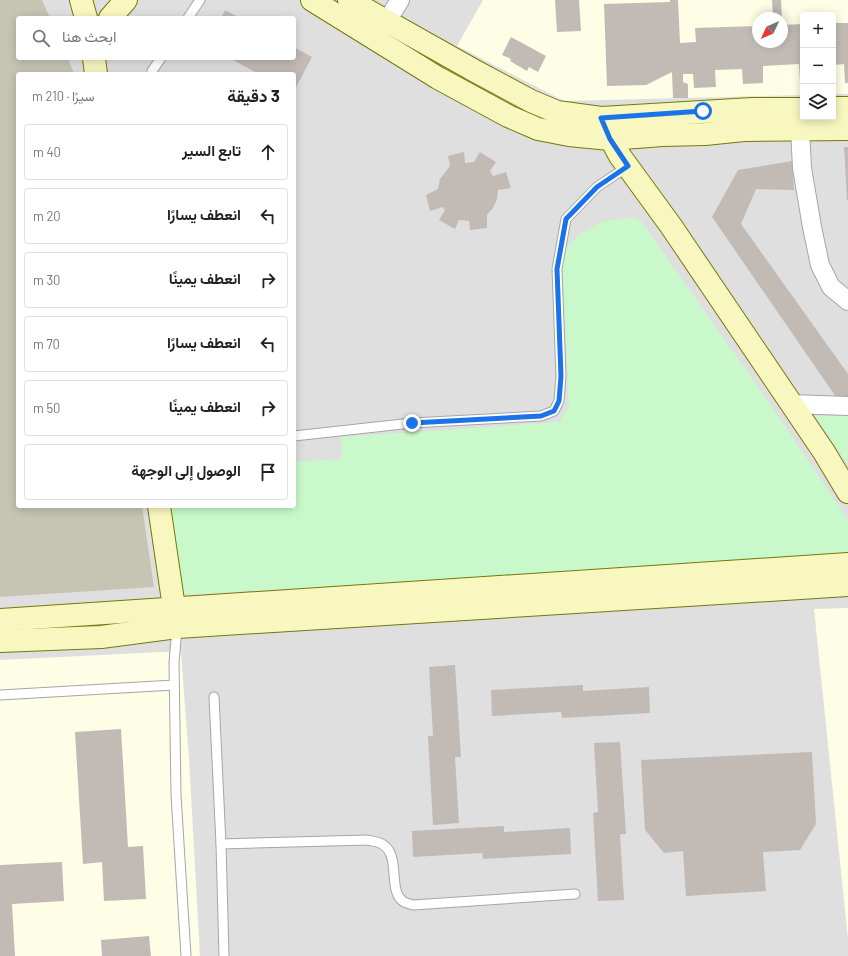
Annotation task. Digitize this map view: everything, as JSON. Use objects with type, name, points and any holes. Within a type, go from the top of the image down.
[{"type":"street","points":[[81,0],[85,16]]},
{"type":"street","points":[[112,16],[126,0]]},
{"type":"street","points":[[312,0],[557,112],[601,118],[752,109],[800,117]]},
{"type":"street","points":[[349,0],[381,31],[438,78],[508,116],[538,129],[569,136],[610,139],[662,135],[705,134],[744,130],[800,117]]},
{"type":"street","points":[[381,31],[400,0]]},
{"type":"street","points":[[94,60],[96,72]]},
{"type":"street","points":[[836,108],[848,108]]},
{"type":"street","points":[[601,118],[610,139],[671,226],[790,404],[824,452],[848,492]]},
{"type":"street","points":[[802,120],[802,168],[820,265],[831,287],[848,301]]},
{"type":"street","points":[[814,120],[848,129]]},
{"type":"street","points":[[790,404],[848,406]]},
{"type":"street","points":[[159,508],[176,617]]},
{"type":"street","points":[[0,641],[101,637],[176,617],[848,564]]},
{"type":"street","points":[[0,620],[176,617],[848,585]]},
{"type":"lane","points":[[189,16],[200,0]]},
{"type":"lane","points":[[152,71],[160,60]]},
{"type":"lane","points":[[296,436],[412,423],[541,416],[554,411],[559,401],[561,376],[557,269],[566,219],[597,187],[628,166]]},
{"type":"lane","points":[[176,617],[174,664],[176,795],[186,956]]},
{"type":"lane","points":[[0,695],[174,685]]},
{"type":"lane","points":[[214,697],[221,844],[224,956]]},
{"type":"lane","points":[[221,844],[368,840],[381,844],[389,850],[392,860],[396,892],[403,901],[413,905],[575,894]]},
{"type":"shaded area","points":[[0,0],[848,0],[848,956],[0,956]]},
{"type":"shaded area","points":[[0,0],[42,0],[49,16],[16,16],[16,60],[69,60],[73,72],[16,72],[16,508],[142,508],[154,587],[0,597]]},
{"type":"shaded area","points":[[483,0],[848,0],[848,94],[836,94],[836,12],[800,12],[800,95],[564,101],[457,46]]},
{"type":"shaded area","points":[[848,608],[848,939],[814,609]]},
{"type":"shaded area","points":[[161,652],[181,653],[189,759],[200,956],[0,956],[0,660]]},
{"type":"green space","points":[[633,218],[641,221],[774,410],[848,520],[848,554],[821,557],[184,595],[177,588],[166,508],[296,508],[296,462],[342,459],[341,437],[560,422],[569,405],[562,253],[582,232],[604,221]]},
{"type":"green space","points":[[848,415],[848,465],[815,416]]},
{"type":"building","points":[[555,0],[579,0],[581,31],[557,32]]},
{"type":"building","points":[[670,0],[678,0],[680,43],[696,42],[695,28],[752,26],[752,48],[788,48],[788,25],[800,24],[800,82],[799,64],[763,66],[763,83],[743,84],[742,69],[715,70],[716,87],[694,88],[693,74],[683,74],[683,82],[688,84],[688,98],[673,98],[672,72],[646,85],[607,86],[604,4],[670,2]]},
{"type":"building","points":[[772,0],[781,0],[782,12],[773,12]]},
{"type":"building","points":[[225,10],[236,16],[222,16]]},
{"type":"building","points":[[836,23],[848,23],[848,83],[845,83],[844,64],[836,65]]},
{"type":"building","points":[[511,37],[546,56],[538,72],[529,67],[527,71],[510,61],[511,59],[502,55]]},
{"type":"building","points":[[296,48],[312,57],[296,87],[296,72],[255,72],[233,60],[296,60]]},
{"type":"building","points":[[844,147],[848,147],[848,200],[847,200]]},
{"type":"building","points":[[464,152],[465,163],[474,162],[480,152],[496,162],[490,171],[493,176],[506,172],[511,188],[498,190],[497,199],[493,208],[487,215],[487,228],[470,230],[469,221],[459,220],[455,229],[439,220],[445,210],[443,207],[430,211],[426,195],[438,189],[440,179],[450,166],[448,156]]},
{"type":"building","points":[[792,161],[794,190],[756,189],[741,224],[848,374],[848,396],[836,397],[712,217],[738,170]]},
{"type":"building","points":[[455,665],[461,757],[455,757],[459,823],[433,825],[428,736],[433,736],[429,667]]},
{"type":"building","points":[[583,685],[583,691],[649,687],[650,713],[562,718],[561,712],[492,716],[491,690]]},
{"type":"building","points":[[121,729],[128,847],[143,846],[146,899],[104,901],[102,862],[83,864],[75,732]]},
{"type":"building","points":[[620,742],[626,834],[620,834],[624,900],[598,901],[593,813],[598,812],[594,743]]},
{"type":"building","points":[[812,752],[816,824],[800,850],[763,852],[766,891],[686,896],[683,851],[664,853],[645,830],[641,760]]},
{"type":"building","points":[[504,826],[504,832],[570,828],[571,854],[483,859],[482,853],[413,857],[412,831]]},
{"type":"building","points":[[62,862],[64,901],[12,904],[15,956],[0,956],[0,865]]},
{"type":"building","points":[[149,936],[151,956],[102,956],[101,940]]},
{"type":"route","points":[[412,423],[541,416],[554,411],[559,401],[561,376],[557,269],[566,219],[597,187],[628,166],[610,139],[601,118],[703,111]]}]
